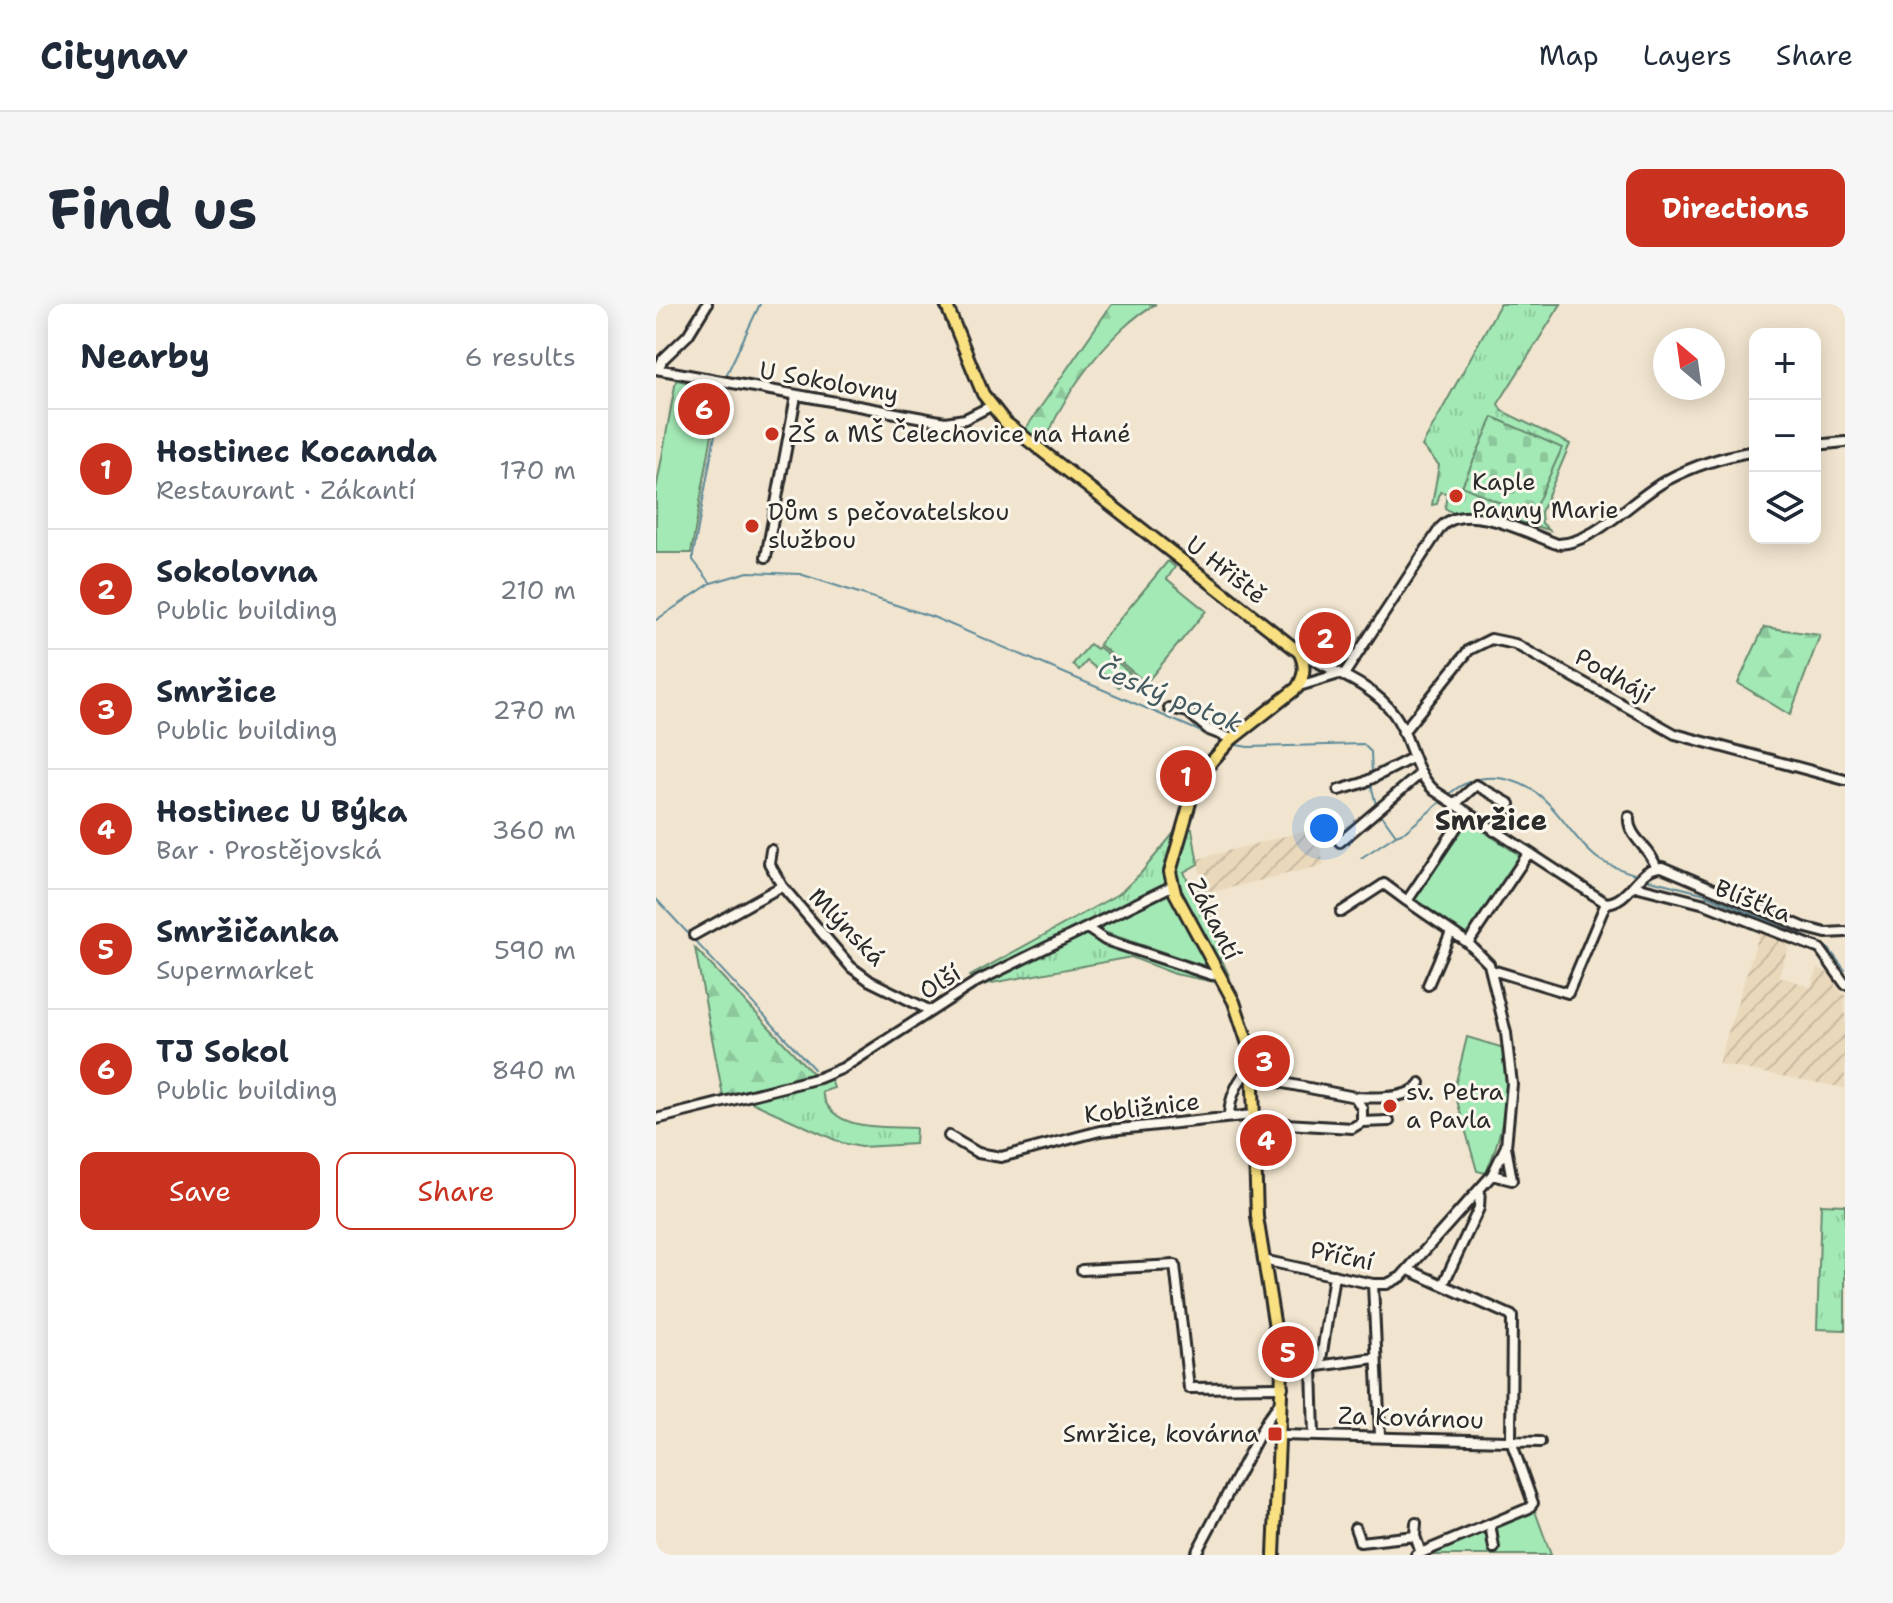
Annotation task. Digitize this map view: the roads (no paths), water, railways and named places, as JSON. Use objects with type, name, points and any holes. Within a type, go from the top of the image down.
[{"type":"main road","points":[[946,304],[991,406]]},
{"type":"main road","name":"U Hřiště","points":[[991,406],[1019,434],[1299,652]]},
{"type":"main road","points":[[1299,652],[1304,669],[1299,686]]},
{"type":"main road","name":"Zákantí","points":[[1274,1555],[1283,1387],[1255,1197],[1253,1072],[1248,1037],[1234,1002],[1172,886],[1172,862],[1193,792],[1228,743],[1299,686]]},
{"type":"street","points":[[657,369],[688,335],[707,304]]},
{"type":"street","name":"U Sokolovny","points":[[657,369],[945,422],[965,419],[991,406]]},
{"type":"street","points":[[766,557],[796,396]]},
{"type":"street","points":[[1821,444],[1845,442]]},
{"type":"street","points":[[1299,686],[1341,675],[1441,527],[1451,518],[1476,516],[1557,544],[1584,538],[1669,479],[1705,463],[1749,452]]},
{"type":"street","name":"Podhájí","points":[[1403,732],[1469,650],[1484,641],[1497,639],[1529,650],[1675,734],[1845,780]]},
{"type":"street","points":[[1299,652],[1386,705],[1403,732],[1420,774],[1441,796],[1606,903],[1618,901],[1656,867],[1652,855],[1630,828],[1629,817]]},
{"type":"street","points":[[1169,708],[1188,712],[1228,743]]},
{"type":"street","points":[[1339,790],[1412,758]]},
{"type":"street","points":[[1340,842],[1420,774]]},
{"type":"street","points":[[1452,804],[1475,785],[1510,804],[1494,831]]},
{"type":"street","points":[[1407,901],[1466,813]]},
{"type":"street","name":"Mlýnská","points":[[771,850],[769,863],[782,886],[859,974],[931,1011]]},
{"type":"street","points":[[1468,943],[1528,854]]},
{"type":"street","name":"Blíšťka","points":[[1656,867],[1668,869],[1813,931],[1845,932]]},
{"type":"street","name":"Blíšťka","points":[[1639,880],[1820,949],[1845,984]]},
{"type":"street","points":[[1341,912],[1384,884],[1468,943],[1492,970],[1511,1062],[1506,1146],[1512,1180],[1492,1175],[1506,1146]]},
{"type":"street","name":"Mlýnská","points":[[694,935],[782,886]]},
{"type":"street","name":"Olší","points":[[656,1119],[819,1078],[843,1068],[970,985],[1172,886]]},
{"type":"street","points":[[1492,970],[1568,993],[1606,903]]},
{"type":"street","points":[[703,916],[709,927]]},
{"type":"street","points":[[1087,928],[1105,940],[1212,975]]},
{"type":"street","points":[[1428,985],[1451,932]]},
{"type":"street","points":[[1229,1117],[1232,1099],[1244,1075],[1253,1072],[1355,1097],[1375,1098],[1410,1092],[1420,1083]]},
{"type":"street","points":[[1355,1097],[1362,1108],[1362,1122]]},
{"type":"street","name":"Kobližnice","points":[[949,1136],[978,1153],[1001,1157],[1100,1131],[1229,1117],[1352,1128],[1362,1122],[1389,1121]]},
{"type":"street","name":"Příční","points":[[1263,1260],[1373,1284],[1391,1283],[1409,1270],[1492,1175]]},
{"type":"street","name":"Příční","points":[[1443,1285],[1479,1208],[1480,1189]]},
{"type":"street","points":[[1082,1270],[1175,1265],[1189,1388],[1283,1387]]},
{"type":"street","points":[[1409,1270],[1512,1316],[1511,1441],[1533,1500],[1529,1508],[1418,1554],[1416,1523]]},
{"type":"street","points":[[1314,1435],[1316,1367],[1334,1275]]},
{"type":"street","points":[[1373,1284],[1380,1435]]},
{"type":"street","points":[[1282,1371],[1375,1358]]},
{"type":"street","points":[[1195,1555],[1267,1420],[1282,1400]]},
{"type":"street","name":"Za Kovárnou","points":[[1281,1435],[1380,1435],[1540,1442]]},
{"type":"street","points":[[1490,1524],[1494,1548]]},
{"type":"street","points":[[1355,1528],[1360,1542],[1415,1536]]},
{"type":"waterway","points":[[725,378],[760,304]]},
{"type":"waterway","points":[[710,582],[693,560],[693,555],[724,385]]},
{"type":"waterway","name":"Český potok","points":[[656,620],[711,583],[748,572],[800,574],[933,617],[1225,742]]},
{"type":"waterway","name":"Český potok","points":[[1231,744],[1248,747],[1363,744],[1371,752],[1372,774]]},
{"type":"waterway","name":"Český potok","points":[[1448,795],[1467,783],[1482,779],[1505,779],[1521,784],[1546,801],[1597,858],[1637,875]]},
{"type":"waterway","name":"Český potok","points":[[1371,784],[1376,805]]},
{"type":"waterway","name":"Český potok","points":[[1381,814],[1396,835],[1406,831],[1443,800]]},
{"type":"waterway","points":[[1361,858],[1396,835]]},
{"type":"waterway","name":"Český potok","points":[[1646,879],[1702,893],[1815,941],[1829,949],[1845,970]]},
{"type":"waterway","points":[[656,899],[814,1069]]},
{"type":"place","name":"TJ Sokol","points":[[704,409]]},
{"type":"place","name":"ZŠ a MŠ Čelechovice na Hané","points":[[772,434]]},
{"type":"place","name":"Kaple Panny Marie","points":[[1456,496]]},
{"type":"place","name":"Dům s pečovatelskou službou","points":[[752,526]]},
{"type":"place","name":"Sokolovna","points":[[1325,638]]},
{"type":"place","name":"Hostinec Kocanda","points":[[1186,776]]},
{"type":"place","name":"Smržice","points":[[1264,1061]]},
{"type":"place","name":"sv. Petra a Pavla","points":[[1390,1106]]},
{"type":"place","name":"Hostinec U Býka","points":[[1266,1140]]},
{"type":"place","name":"Smržičanka","points":[[1288,1352]]},
{"type":"place","name":"Smržice, kovárna","points":[[1275,1434]]},
{"type":"district","name":"Smržice","points":[[1491,820]]}]
